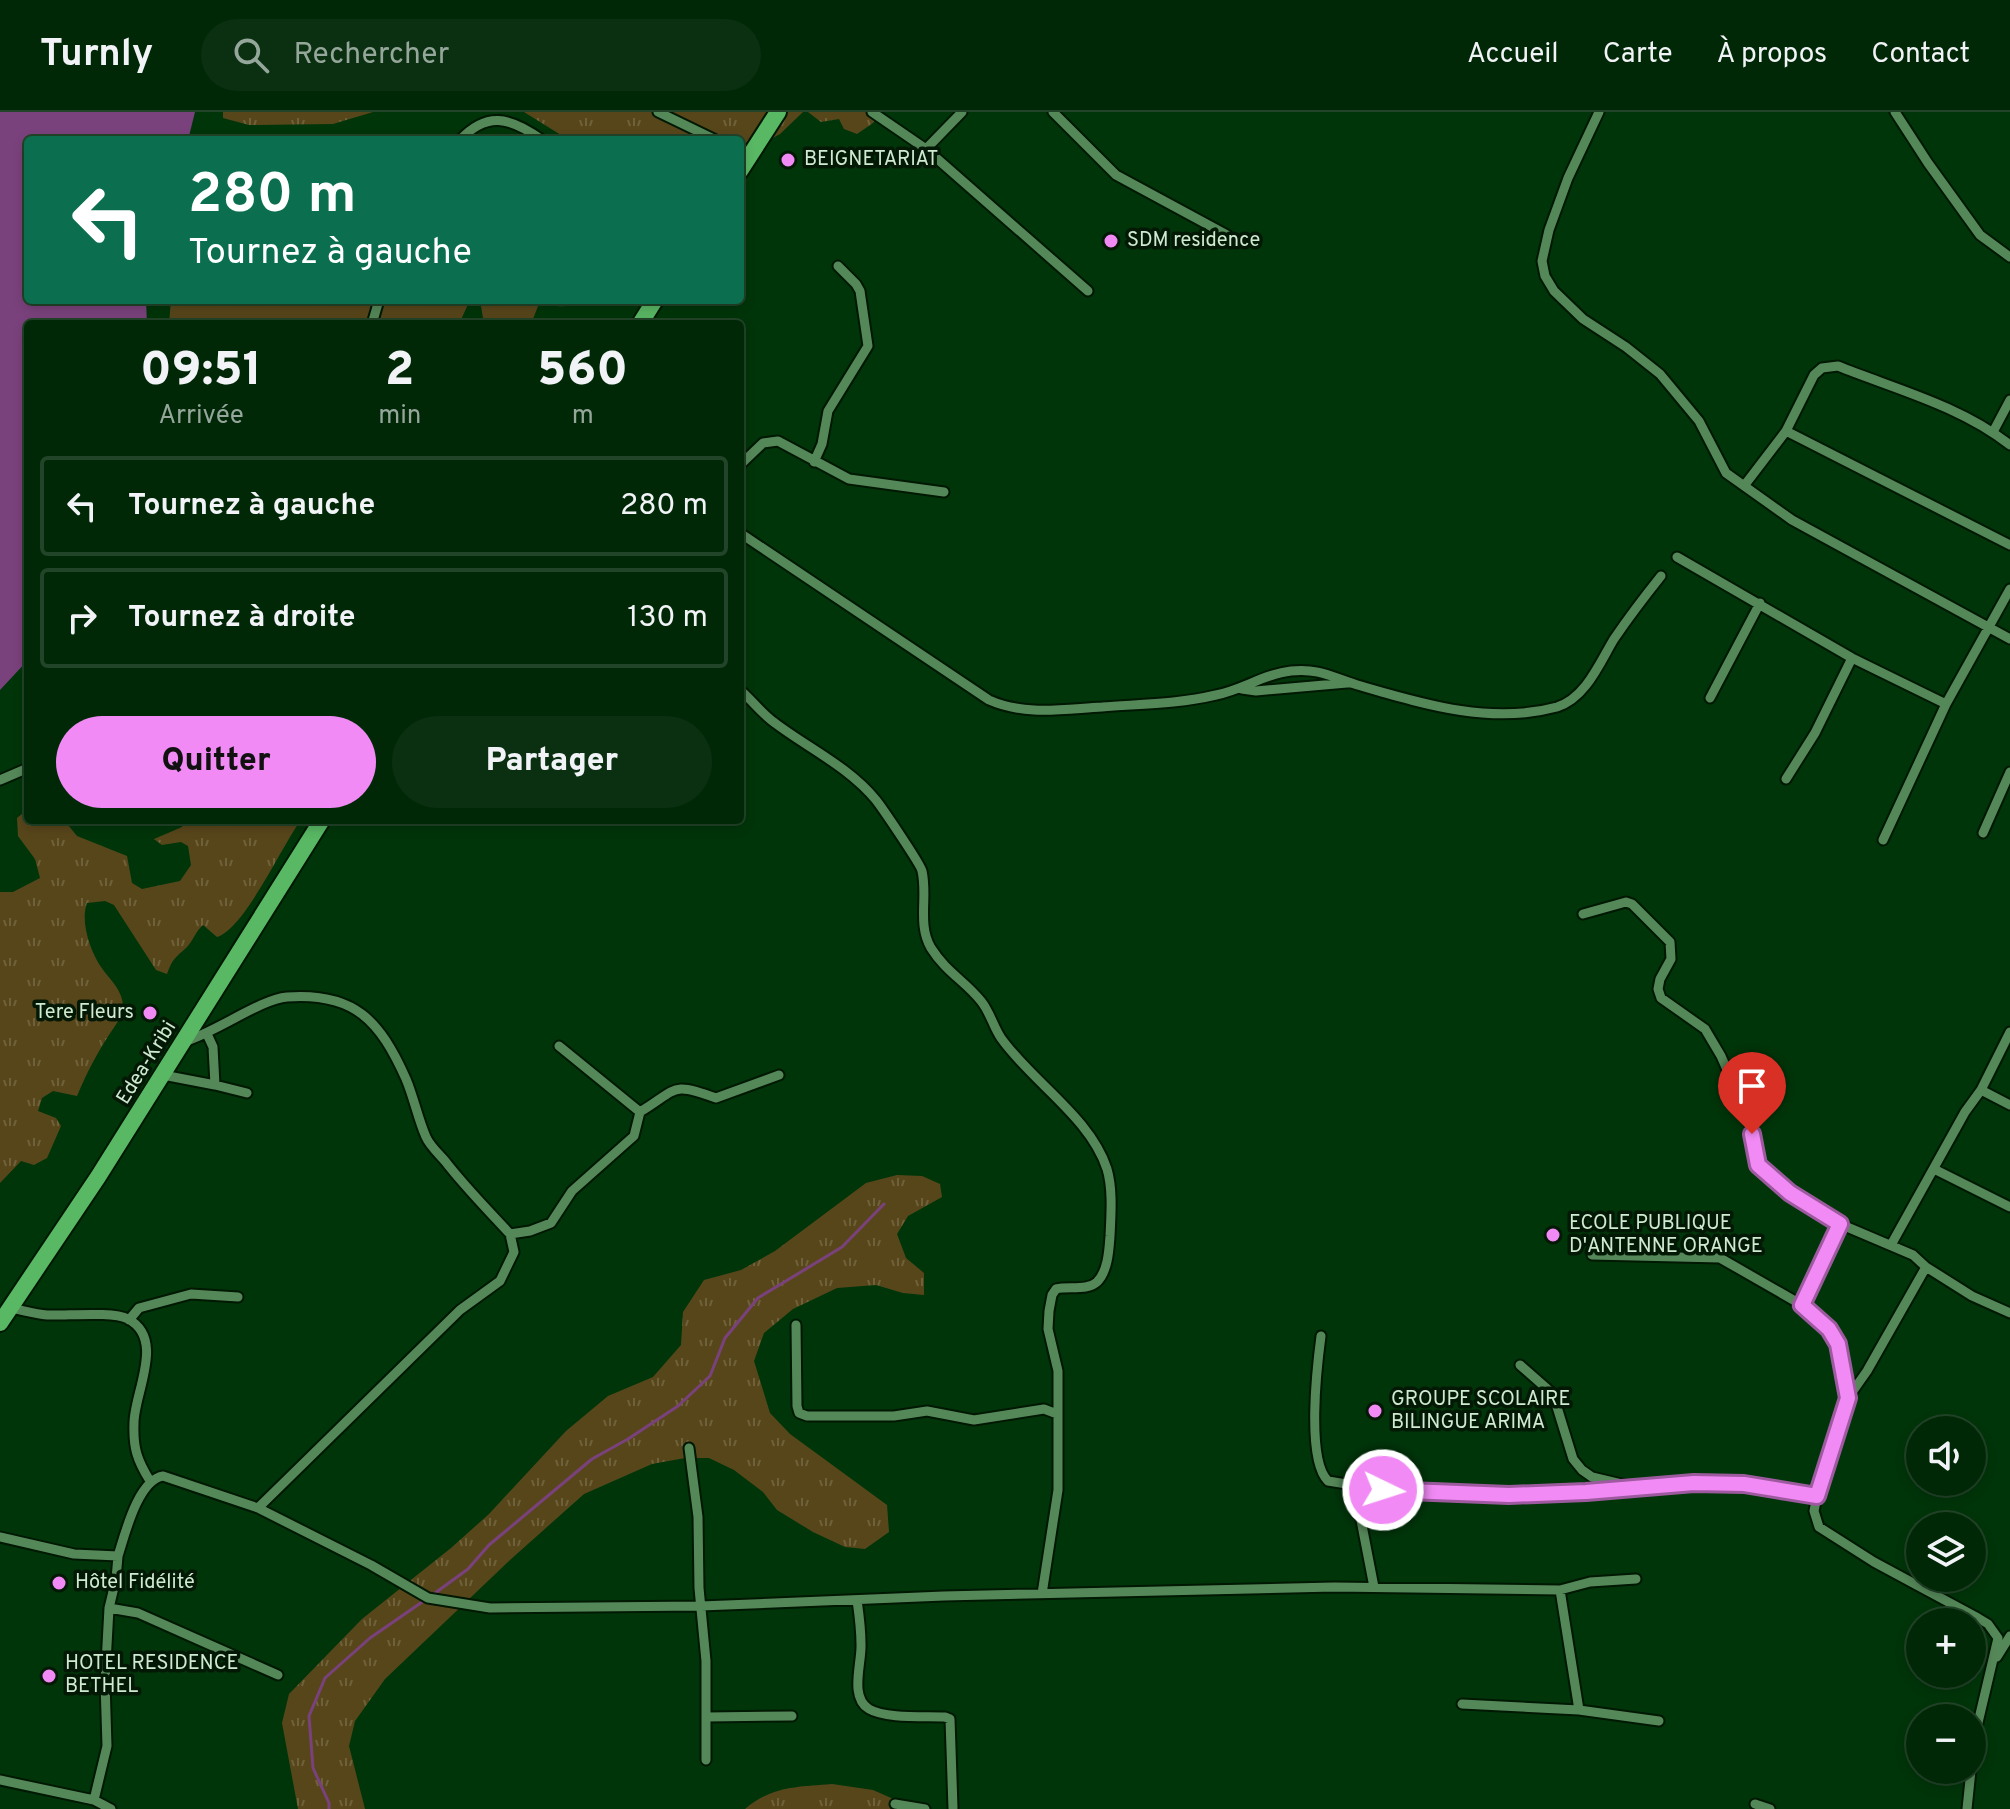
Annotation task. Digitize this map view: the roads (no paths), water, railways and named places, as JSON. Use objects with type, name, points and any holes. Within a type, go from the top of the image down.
[{"type":"highway","points":[[744,159],[778,112]]},
{"type":"highway","name":"Edea-Kribi","points":[[0,1323],[98,1177],[319,824]]},
{"type":"street","points":[[658,112],[708,136]]},
{"type":"street","points":[[872,112],[926,149],[1088,291]]},
{"type":"street","points":[[926,149],[962,112]]},
{"type":"street","points":[[1053,112],[1116,175],[1227,235]]},
{"type":"street","points":[[1599,112],[1568,178],[1549,230],[1542,261],[1545,276],[1554,291],[1583,319],[1660,374],[1699,421],[1726,473],[1792,520],[2010,639]]},
{"type":"street","points":[[1895,112],[1980,235],[2010,257]]},
{"type":"street","points":[[462,136],[469,124],[488,113],[502,114],[536,136]]},
{"type":"street","points":[[814,462],[821,450],[828,411],[868,346],[860,291],[838,266]]},
{"type":"street","points":[[1744,486],[1786,431],[1814,375],[1822,368],[1838,366],[1955,411],[2010,445]]},
{"type":"street","points":[[1993,432],[2010,400]]},
{"type":"street","points":[[1786,431],[2010,545]]},
{"type":"street","points":[[744,461],[763,443],[778,441],[849,479],[944,492]]},
{"type":"street","points":[[744,536],[989,700],[1004,707],[1033,711],[1171,703],[1239,689],[1269,675],[1292,671],[1326,672],[1350,683],[1437,708],[1489,714],[1559,706],[1589,680],[1661,576]]},
{"type":"street","points":[[1677,557],[1852,658],[1946,704]]},
{"type":"street","points":[[1883,840],[1946,704],[2010,589]]},
{"type":"street","points":[[1710,698],[1760,603]]},
{"type":"street","points":[[1786,779],[1815,733],[1852,658]]},
{"type":"street","points":[[1239,689],[1256,691],[1350,683]]},
{"type":"street","points":[[744,694],[774,723],[845,772],[875,799],[922,868],[925,900],[923,929],[931,947],[951,975],[982,1002],[1001,1037],[1036,1078],[1070,1110],[1099,1151],[1108,1171],[1111,1215],[1103,1272],[1096,1283],[1086,1287],[1056,1289],[1050,1303],[1048,1329],[1058,1371],[1058,1490],[1042,1594]]},
{"type":"street","points":[[0,780],[24,770]]},
{"type":"street","points":[[1983,833],[2010,772]]},
{"type":"street","points":[[1583,914],[1626,902],[1632,904],[1670,942],[1671,959],[1658,989],[1661,998],[1705,1029],[1721,1056],[1749,1120],[1758,1165],[1790,1193],[1840,1224],[1913,1255],[1926,1267],[1972,1296],[2010,1313]]},
{"type":"street","points":[[183,1042],[286,997],[333,1000],[356,1007],[373,1021],[406,1079],[427,1139],[510,1234],[514,1252]]},
{"type":"street","points":[[1891,1245],[1965,1112],[1981,1090],[2010,1032]]},
{"type":"street","points":[[207,1034],[213,1047],[215,1085]]},
{"type":"street","points":[[559,1046],[640,1112]]},
{"type":"street","points":[[163,1075],[247,1093]]},
{"type":"street","points":[[510,1234],[551,1223],[572,1191],[634,1136],[640,1112],[677,1088],[687,1087],[716,1098],[779,1075]]},
{"type":"street","points":[[1981,1090],[2010,1105]]},
{"type":"street","points":[[1934,1169],[2010,1207]]},
{"type":"street","points":[[1802,1305],[1840,1224]]},
{"type":"street","points":[[258,1508],[460,1310],[500,1281],[514,1252],[530,1231]]},
{"type":"street","points":[[1592,1255],[1720,1258],[1802,1305],[1829,1329],[1838,1344],[1848,1398]]},
{"type":"street","points":[[1926,1267],[1867,1371],[1848,1398],[1814,1511],[1819,1527],[1874,1562],[1988,1624],[1998,1638],[1983,1704]]},
{"type":"street","points":[[129,1320],[139,1308],[191,1294],[238,1297]]},
{"type":"street","points":[[10,1308],[45,1315],[118,1316],[129,1320],[143,1337],[148,1352],[134,1420],[136,1458],[150,1481]]},
{"type":"street","points":[[796,1325],[797,1406],[799,1413],[807,1416],[894,1416],[927,1411],[974,1420],[1044,1409],[1057,1414]]},
{"type":"street","points":[[1321,1336],[1314,1392],[1319,1468],[1328,1481],[1403,1493],[1509,1495],[1694,1483],[1744,1484],[1817,1496]]},
{"type":"street","points":[[1520,1365],[1553,1394],[1573,1459],[1582,1470],[1592,1477],[1637,1488]]},
{"type":"street","points":[[689,1448],[698,1517],[707,1717],[706,1760]]},
{"type":"street","points":[[94,1800],[107,1746],[105,1682],[109,1608],[118,1556],[136,1505],[150,1481],[163,1476],[258,1508],[371,1565],[428,1598],[490,1608],[701,1606],[1374,1587],[1560,1590],[1590,1582],[1636,1579]]},
{"type":"street","points":[[1359,1486],[1360,1515],[1374,1587]]},
{"type":"street","points":[[0,1537],[74,1554],[118,1556]]},
{"type":"street","points":[[1560,1590],[1579,1710]]},
{"type":"street","points":[[857,1600],[861,1647],[860,1699],[867,1708],[878,1712],[950,1719],[950,1809],[961,1809]]},
{"type":"street","points":[[109,1608],[138,1613],[278,1675]]},
{"type":"street","points":[[1993,1663],[2010,1636]]},
{"type":"street","points":[[1462,1704],[1579,1710],[1659,1721]]},
{"type":"street","points":[[707,1717],[792,1716]]},
{"type":"street","points":[[0,1780],[94,1800],[111,1809]]},
{"type":"street","points":[[1967,1809],[1970,1784]]},
{"type":"street","points":[[895,1804],[925,1809]]},
{"type":"street","points":[[1755,1804],[1770,1809]]},
{"type":"waterway","points":[[431,1596],[468,1569],[489,1545],[592,1459],[678,1406],[710,1376],[725,1338],[758,1298],[842,1247],[884,1204]]},
{"type":"waterway","points":[[329,1809],[313,1768],[309,1716],[325,1678],[370,1638],[425,1600]]},
{"type":"place","name":"BEIGNETARIAT","points":[[788,160]]},
{"type":"place","name":"SDM residence","points":[[1111,241]]},
{"type":"place","name":"Tere Fleurs","points":[[150,1013]]},
{"type":"place","name":"ECOLE PUBLIQUE D'ANTENNE ORANGE","points":[[1553,1235]]},
{"type":"place","name":"GROUPE SCOLAIRE BILINGUE ARIMA","points":[[1375,1411]]},
{"type":"place","name":"Hôtel Fidélité","points":[[59,1583]]},
{"type":"place","name":"HOTEL RESIDENCE BETHEL","points":[[49,1676]]}]
